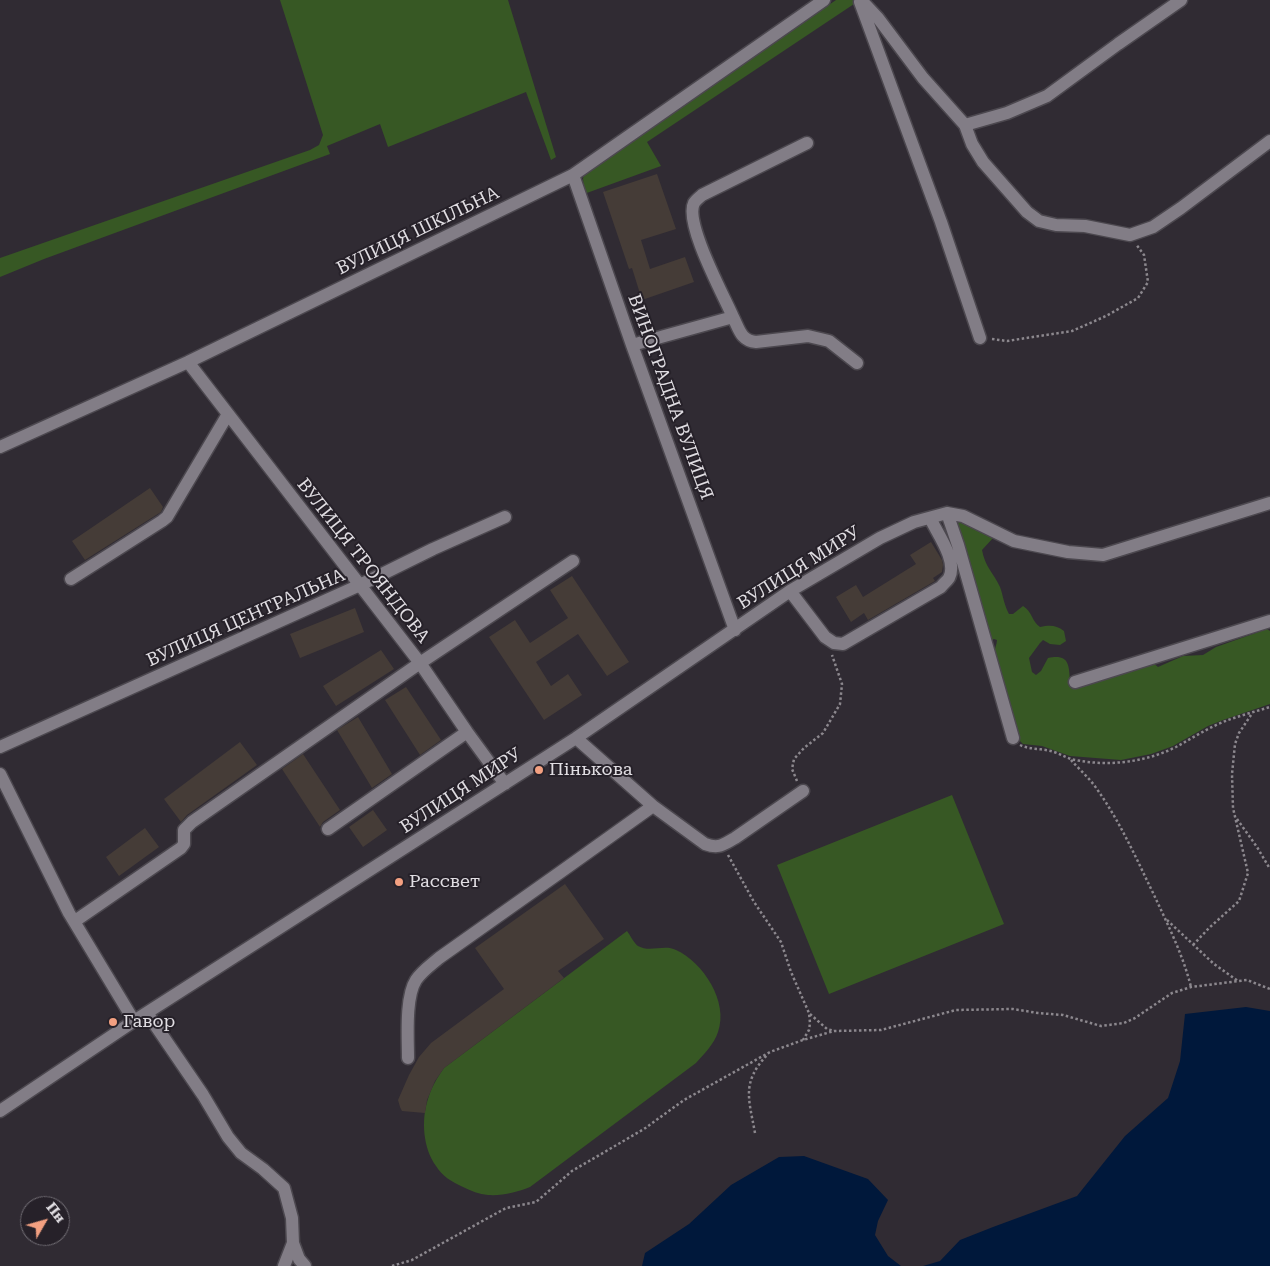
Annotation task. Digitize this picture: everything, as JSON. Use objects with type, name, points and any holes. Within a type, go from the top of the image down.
[{"type":"street","name":"ВУЛИЦЯ ШКІЛЬНА","points":[[0,446],[188,362],[573,175],[824,0]]},
{"type":"street","points":[[860,0],[878,18],[923,78],[965,125],[972,144],[983,162],[1027,212],[1039,221],[1056,225],[1085,226],[1130,235],[1160,223],[1270,141]]},
{"type":"street","points":[[860,0],[941,222],[980,338]]},
{"type":"street","points":[[965,125],[1007,113],[1047,96],[1182,0]]},
{"type":"street","points":[[807,143],[702,195],[694,203],[693,222],[702,251],[733,318],[748,342],[808,336],[829,341],[857,363]]},
{"type":"street","name":"ВИНОГРАДНА ВУЛИЦЯ","points":[[573,175],[735,630]]},
{"type":"street","points":[[632,345],[733,318]]},
{"type":"street","name":"ВУЛИЦЯ ТРОЯНДОВА","points":[[188,362],[420,663],[466,732],[505,784]]},
{"type":"street","points":[[70,579],[167,517],[228,414]]},
{"type":"street","points":[[1013,738],[958,545],[947,513],[963,516],[1014,541],[1068,552],[1103,555],[1270,503]]},
{"type":"street","name":"ВУЛИЦЯ МИРУ","points":[[0,1111],[134,1021],[576,738],[790,592],[880,538],[914,522],[947,513]]},
{"type":"street","name":"ВУЛИЦЯ ЦЕНТРАЛЬНА","points":[[0,747],[360,586],[433,549],[506,517]]},
{"type":"street","points":[[790,592],[825,637],[834,643],[843,644],[941,587],[949,578],[952,567],[947,552],[930,518]]},
{"type":"street","points":[[74,921],[181,848],[184,844],[184,830],[192,822],[420,663],[573,561]]},
{"type":"street","points":[[1075,682],[1270,621]]},
{"type":"street","points":[[328,829],[466,732]]},
{"type":"street","points":[[576,738],[653,806],[705,844],[714,847],[723,845],[799,794]]},
{"type":"street","points":[[0,774],[74,921],[134,1021]]},
{"type":"street","points":[[408,1058],[409,1009],[412,988],[416,979],[439,958],[653,806]]},
{"type":"street","points":[[147,1013],[203,1095],[228,1137],[241,1153],[284,1188],[292,1218],[293,1243],[299,1259],[305,1266]]},
{"type":"street","points":[[284,1266],[293,1243]]},
{"type":"path","points":[[980,338],[1006,341],[1072,331],[1106,316],[1138,298],[1148,282],[1144,255],[1130,235]]},
{"type":"path","points":[[799,794],[792,769],[794,759],[804,748],[823,733],[840,704],[842,684],[832,656]]},
{"type":"path","points":[[1013,738],[1022,747],[1042,749],[1070,759],[1093,763],[1121,763],[1151,757],[1174,748],[1224,722],[1270,707]]},
{"type":"path","points":[[1193,945],[1238,901],[1248,873],[1232,797],[1232,759],[1239,733],[1252,713]]},
{"type":"path","points":[[1070,759],[1093,784],[1111,811],[1164,917],[1184,961],[1191,987]]},
{"type":"path","points":[[1236,818],[1270,869]]},
{"type":"path","points":[[723,845],[754,902],[781,942],[791,972],[809,1013],[809,1030],[803,1040]]},
{"type":"path","points":[[1164,917],[1214,964],[1238,981]]},
{"type":"path","points":[[392,1266],[412,1260],[506,1208],[536,1202],[572,1171],[644,1129],[684,1100],[770,1052],[803,1040],[834,1031],[881,1030],[965,1009],[1013,1009],[1038,1013],[1064,1014],[1101,1026],[1135,1018],[1172,993],[1191,987],[1247,980],[1270,990]]},
{"type":"path","points":[[809,1013],[820,1024],[834,1031]]},
{"type":"path","points":[[755,1133],[748,1087],[756,1068],[770,1052]]},
{"type":"green space","points":[[280,0],[508,0],[556,157],[551,160],[526,92],[388,147],[380,124],[327,146],[330,154],[0,277],[0,258],[310,150],[319,145],[323,135]]},
{"type":"green space","points":[[836,0],[860,0],[647,142],[661,166],[584,194],[583,178],[585,173]]},
{"type":"green space","points":[[957,520],[993,535],[993,538],[982,550],[983,556],[1000,587],[1009,614],[1013,614],[1023,606],[1040,627],[1053,626],[1064,631],[1066,641],[1060,645],[1050,644],[1043,640],[1029,658],[1032,672],[1036,675],[1041,671],[1048,658],[1055,657],[1064,659],[1068,665],[1070,682],[1153,663],[1158,667],[1183,656],[1203,655],[1216,647],[1267,629],[1270,631],[1270,704],[1208,726],[1173,746],[1151,754],[1121,760],[1070,756],[1042,746],[1023,744],[1016,737],[994,654],[997,640],[990,641],[955,524]]},
{"type":"green space","points":[[952,795],[1004,924],[829,994],[777,865]]},
{"type":"green space","points":[[627,931],[638,946],[647,949],[671,948],[676,950],[696,964],[704,973],[717,996],[720,1008],[718,1032],[711,1045],[696,1063],[530,1187],[510,1193],[488,1195],[469,1190],[441,1173],[428,1151],[424,1134],[424,1116],[434,1083],[444,1068]]},
{"type":"water","points":[[1246,1007],[1270,1011],[1270,1266],[923,1266],[940,1261],[960,1240],[1077,1196],[1125,1136],[1168,1098],[1180,1061],[1185,1014]]},
{"type":"water","points":[[804,1156],[868,1179],[888,1200],[878,1221],[875,1235],[888,1256],[901,1266],[642,1266],[645,1253],[689,1224],[731,1185],[779,1157]]},
{"type":"building","points":[[657,174],[676,229],[641,240],[650,269],[685,257],[694,282],[642,300],[632,268],[629,269],[603,192]]},
{"type":"building","points":[[150,488],[163,507],[161,512],[85,560],[72,541]]},
{"type":"building","points":[[931,542],[943,565],[942,572],[933,578],[935,581],[868,620],[864,613],[851,622],[836,597],[856,585],[863,597],[916,564],[910,555]]},
{"type":"building","points":[[572,576],[629,662],[607,676],[578,634],[536,662],[551,686],[568,674],[582,695],[544,720],[489,637],[515,620],[530,643],[568,618],[550,590]]},
{"type":"building","points":[[355,608],[364,632],[300,658],[290,634]]},
{"type":"building","points":[[381,650],[394,669],[336,706],[323,686]]},
{"type":"building","points":[[406,687],[441,740],[420,755],[385,700]]},
{"type":"building","points":[[358,717],[392,774],[372,788],[337,730]]},
{"type":"building","points":[[240,742],[257,765],[187,815],[181,822],[164,799]]},
{"type":"building","points":[[303,754],[340,810],[323,822],[320,827],[282,769]]},
{"type":"building","points":[[373,810],[387,830],[363,847],[349,827]]},
{"type":"building","points":[[145,828],[159,847],[119,876],[106,857]]},
{"type":"building","points":[[565,884],[604,939],[558,971],[564,978],[444,1068],[435,1081],[427,1100],[425,1113],[402,1111],[398,1100],[419,1057],[431,1043],[504,989],[475,948]]},
{"type":"place","name":"Пінькова","points":[[539,770]]},
{"type":"place","name":"Рассвет","points":[[399,882]]},
{"type":"place","name":"Гавор","points":[[113,1022]]}]
